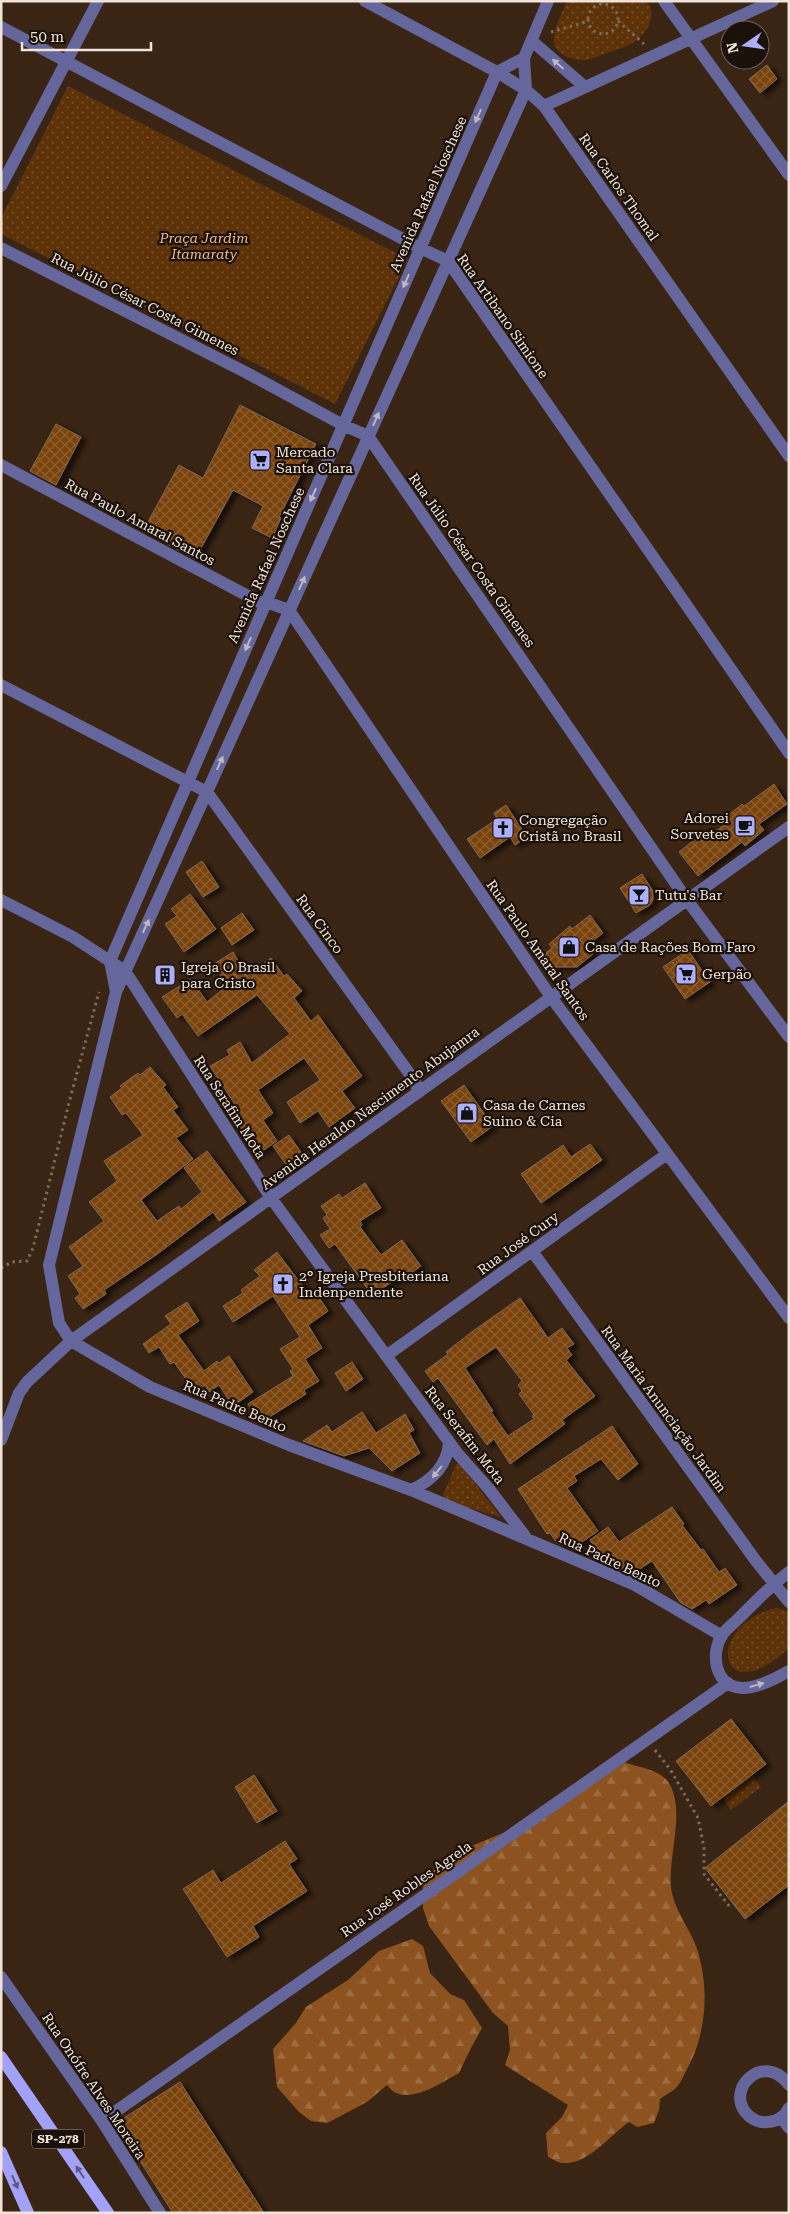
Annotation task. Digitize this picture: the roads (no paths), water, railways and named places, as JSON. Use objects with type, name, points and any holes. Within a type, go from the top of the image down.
[{"type":"main road","name":"SP-278","points":[[1,2057],[108,2213]]},
{"type":"main road","points":[[1,2152],[28,2213]]},
{"type":"street","points":[[1,186],[98,1]]},
{"type":"street","name":"Rua Carlos Thomal","points":[[366,1],[497,72],[526,90],[544,106],[789,456]]},
{"type":"street","points":[[125,971],[526,90],[524,58],[548,1]]},
{"type":"street","points":[[664,1],[789,174]]},
{"type":"street","points":[[544,106],[773,1]]},
{"type":"street","name":"Rua Artibano Simione","points":[[1,27],[448,261],[789,753]]},
{"type":"street","points":[[533,39],[585,87]]},
{"type":"street","points":[[497,72],[524,58]]},
{"type":"street","name":"Avenida Rafael Noschese","points":[[110,961],[497,72]]},
{"type":"street","name":"Rua Júlio César Costa Gimenes","points":[[1,248],[247,373],[343,425],[368,436],[687,900],[789,1037]]},
{"type":"street","name":"Rua Paulo Amaral Santos","points":[[1,465],[266,603],[289,610],[551,997],[789,1318]]},
{"type":"street","name":"Rua Cinco","points":[[1,685],[207,792],[414,1080],[419,1092]]},
{"type":"street","name":"Avenida Heraldo Nascimento Abujamra","points":[[1,1440],[19,1393],[27,1382],[71,1341],[789,827]]},
{"type":"street","name":"Rua Serafim Mota","points":[[1,900],[73,937],[125,971],[270,1198],[449,1442],[490,1489],[527,1538]]},
{"type":"street","name":"Rua Padre Bento","points":[[110,961],[116,992]]},
{"type":"street","name":"Rua Padre Bento","points":[[125,971],[116,992],[50,1265],[59,1323],[71,1341],[150,1387],[289,1445],[411,1490],[636,1585],[722,1636]]},
{"type":"street","name":"Rua José Cury","points":[[386,1356],[667,1154]]},
{"type":"street","name":"Rua Maria Anunciação Jardim","points":[[532,1251],[789,1602]]},
{"type":"street","points":[[411,1490],[427,1482],[437,1472],[446,1458],[449,1442]]},
{"type":"street","points":[[789,1572],[774,1583],[722,1636],[715,1660],[716,1670],[728,1683],[737,1687],[748,1688],[789,1672]]},
{"type":"street","name":"Rua José Robles Agrela","points":[[102,2121],[728,1683]]},
{"type":"street","name":"Rua Onófre Alves Moreira","points":[[1,1977],[102,2121],[160,2213]]},
{"type":"street","points":[[789,2085],[777,2073],[760,2071],[746,2080],[740,2097],[742,2105],[751,2118],[766,2122],[785,2112],[789,2128]]},
{"type":"place","name":"Mercado Santa Clara","points":[[260,460]]},
{"type":"place","name":"Adorei Sorvetes","points":[[745,826]]},
{"type":"place","name":"Congregação Cristã no Brasil","points":[[503,828]]},
{"type":"place","name":"Tutu's Bar","points":[[639,895]]},
{"type":"place","name":"Casa de Rações Bom Faro","points":[[569,947]]},
{"type":"place","name":"Gerpão","points":[[686,974]]},
{"type":"place","name":"Igreja O Brasil para Cristo","points":[[165,975]]},
{"type":"place","name":"Casa de Carnes Suino & Cia","points":[[467,1113]]},
{"type":"place","name":"2° Igreja Presbiteriana Indenpendente","points":[[283,1284]]},
{"type":"park label","name":"Praça Jardim Itamaraty","points":[[204,246]]}]
